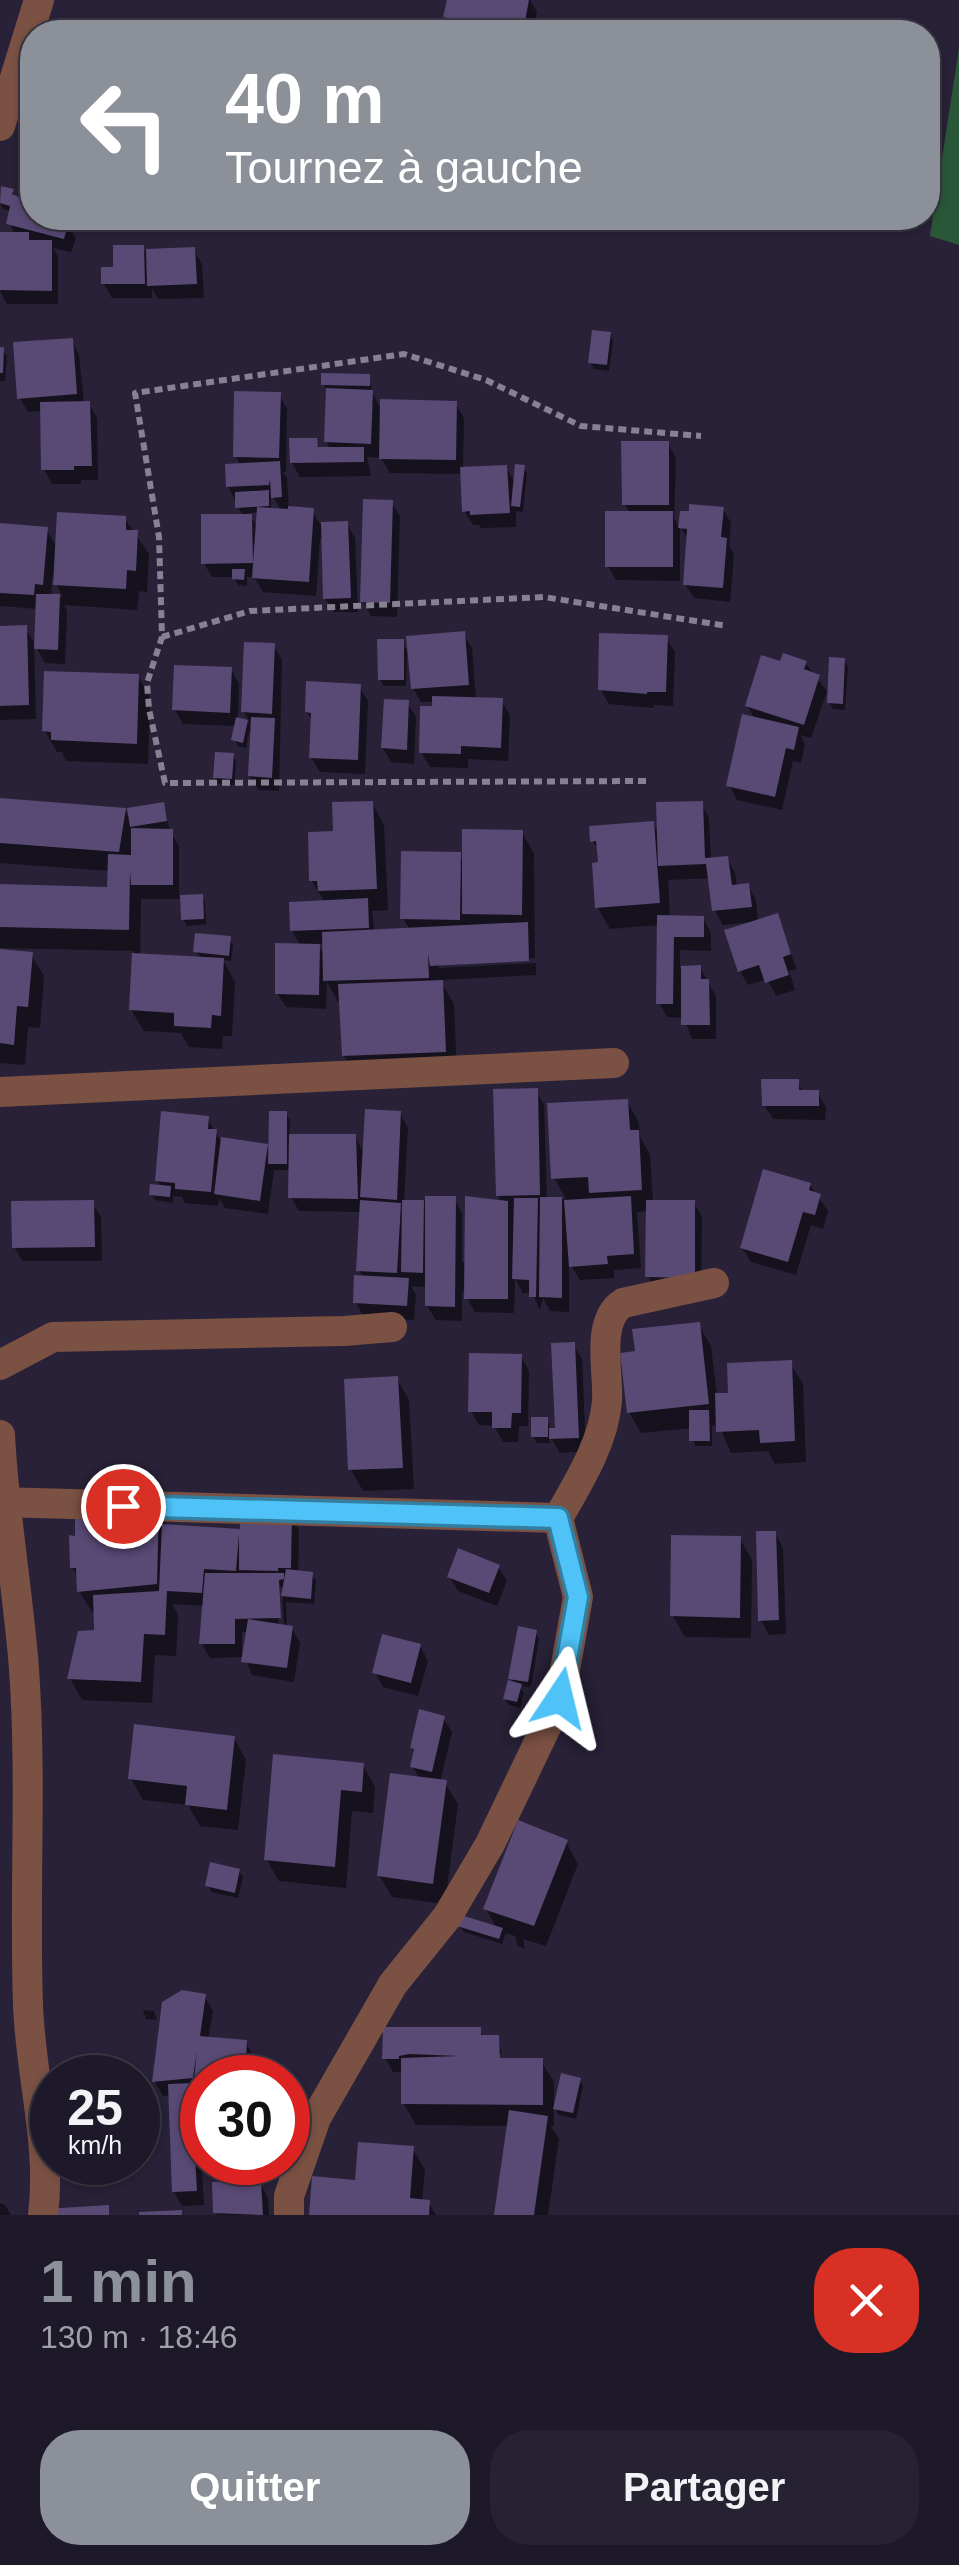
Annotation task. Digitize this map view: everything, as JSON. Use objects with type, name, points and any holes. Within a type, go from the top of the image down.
[{"type":"street","points":[[0,126],[20,61]]},
{"type":"street","points":[[0,1092],[614,1063]]},
{"type":"street","points":[[289,2215],[289,2196],[316,2118],[393,1984],[447,1917],[482,1859],[560,1698],[578,1597],[558,1518],[584,1472],[603,1423],[607,1330],[615,1308],[714,1283]]},
{"type":"street","points":[[0,1364],[54,1337],[392,1327]]},
{"type":"street","points":[[0,1435],[2,1502],[24,1669],[30,1864],[28,2005],[47,2185],[43,2215]]},
{"type":"street","points":[[2,1502],[558,1518]]},
{"type":"path","points":[[646,781],[165,783],[147,682],[162,638],[159,537],[135,393],[404,354],[486,380],[581,426],[702,436]]},
{"type":"path","points":[[162,638],[250,611],[544,598],[727,626]]},
{"type":"green space","points":[[959,48],[959,245],[930,236],[931,230],[940,230],[940,171]]},
{"type":"building","points":[[447,0],[529,0],[525,20],[443,17]]},
{"type":"building","points":[[1,186],[14,189],[12,194],[20,198],[20,228],[6,224],[10,206],[0,203]]},
{"type":"building","points":[[29,230],[66,230],[64,239]]},
{"type":"building","points":[[0,232],[29,232],[29,240],[52,240],[52,291],[0,290]]},
{"type":"building","points":[[113,245],[144,245],[145,284],[101,284],[101,267],[113,267]]},
{"type":"building","points":[[195,247],[197,284],[147,286],[146,249]]},
{"type":"building","points":[[592,330],[611,332],[607,365],[588,363]]},
{"type":"building","points":[[73,338],[77,394],[17,399],[13,342]]},
{"type":"building","points":[[0,347],[4,347],[3,373],[0,373]]},
{"type":"building","points":[[321,373],[370,374],[370,386],[321,385]]},
{"type":"building","points":[[326,388],[373,390],[371,444],[324,442]]},
{"type":"building","points":[[234,391],[281,392],[279,458],[233,457]]},
{"type":"building","points":[[380,399],[457,401],[456,460],[379,459]]},
{"type":"building","points":[[90,401],[92,466],[41,470],[40,402]]},
{"type":"building","points":[[289,438],[317,438],[318,447],[364,447],[364,462],[290,463]]},
{"type":"building","points":[[621,441],[669,441],[669,505],[622,505]]},
{"type":"building","points":[[280,461],[282,497],[271,498],[270,479],[269,485],[226,487],[225,464]]},
{"type":"building","points":[[515,464],[525,465],[520,507],[511,506]]},
{"type":"building","points":[[507,465],[510,513],[462,512],[460,467]]},
{"type":"building","points":[[269,490],[269,506],[235,508],[235,492]]},
{"type":"building","points":[[363,499],[393,500],[390,603],[360,602]]},
{"type":"building","points":[[689,504],[724,507],[721,537],[727,538],[723,588],[683,585],[687,529],[678,528],[680,511],[689,511]]},
{"type":"building","points":[[257,507],[314,508],[309,582],[252,578]]},
{"type":"building","points":[[605,511],[673,511],[673,567],[605,567]]},
{"type":"building","points":[[57,512],[126,516],[126,530],[138,530],[136,571],[127,570],[126,589],[53,585]]},
{"type":"building","points":[[201,514],[252,514],[253,563],[201,564]]},
{"type":"building","points":[[348,521],[351,598],[323,599],[321,522]]},
{"type":"building","points":[[0,523],[48,527],[43,585],[35,584],[34,595],[0,593]]},
{"type":"building","points":[[232,569],[245,569],[244,580],[232,579]]},
{"type":"building","points":[[36,594],[60,594],[58,650],[34,649]]},
{"type":"building","points":[[27,625],[29,705],[0,706],[0,626]]},
{"type":"building","points":[[465,631],[469,685],[411,689],[406,636]]},
{"type":"building","points":[[599,633],[668,635],[666,692],[598,690]]},
{"type":"building","points":[[377,639],[404,639],[404,680],[378,680]]},
{"type":"building","points":[[244,642],[275,643],[272,714],[241,712]]},
{"type":"building","points":[[783,653],[807,661],[804,669],[820,675],[804,725],[745,706],[761,655],[780,661]]},
{"type":"building","points":[[829,657],[845,658],[843,704],[827,703]]},
{"type":"building","points":[[174,665],[232,667],[230,713],[172,710]]},
{"type":"building","points":[[44,671],[139,674],[137,744],[51,740],[51,732],[42,731]]},
{"type":"building","points":[[306,681],[361,684],[358,760],[309,758],[311,713],[305,712]]},
{"type":"building","points":[[432,696],[503,698],[501,748],[461,746],[461,754],[419,753],[420,706],[432,706]]},
{"type":"building","points":[[384,699],[409,700],[407,750],[381,748]]},
{"type":"building","points":[[742,714],[799,727],[794,750],[786,748],[775,797],[726,786]]},
{"type":"building","points":[[236,717],[248,720],[243,743],[231,740]]},
{"type":"building","points":[[251,717],[275,718],[272,778],[248,776]]},
{"type":"building","points":[[215,752],[234,753],[232,779],[213,778]]},
{"type":"building","points":[[0,798],[126,808],[119,852],[0,843]]},
{"type":"building","points":[[373,801],[377,889],[318,891],[317,881],[309,881],[308,832],[333,831],[332,802]]},
{"type":"building","points":[[703,801],[705,858],[728,856],[732,885],[749,883],[752,907],[712,911],[706,864],[658,866],[656,802]]},
{"type":"building","points":[[164,802],[167,821],[130,827],[127,808]]},
{"type":"building","points":[[654,821],[660,903],[595,908],[592,863],[598,862],[596,841],[590,842],[589,826]]},
{"type":"building","points":[[131,828],[173,829],[173,885],[131,885],[130,871],[129,930],[0,927],[0,884],[107,887],[108,854],[131,855]]},
{"type":"building","points":[[462,829],[523,830],[522,915],[462,914]]},
{"type":"building","points":[[401,851],[461,852],[460,920],[400,919]]},
{"type":"building","points":[[203,894],[204,919],[181,920],[180,895]]},
{"type":"building","points":[[368,898],[369,928],[290,931],[289,902]]},
{"type":"building","points":[[778,913],[791,954],[783,957],[789,975],[765,983],[759,965],[738,972],[724,930]]},
{"type":"building","points":[[657,915],[704,916],[704,937],[674,937],[673,1004],[656,1004]]},
{"type":"building","points":[[528,922],[529,961],[430,966],[428,954],[429,978],[323,981],[322,932]]},
{"type":"building","points":[[195,933],[231,936],[229,956],[193,952]]},
{"type":"building","points":[[275,943],[320,944],[319,995],[275,994]]},
{"type":"building","points":[[0,949],[33,952],[28,1007],[17,1006],[14,1045],[0,1043]]},
{"type":"building","points":[[132,953],[224,958],[221,1016],[212,1015],[211,1028],[174,1026],[174,1013],[129,1010]]},
{"type":"building","points":[[701,965],[701,979],[709,979],[710,1025],[681,1025],[681,966]]},
{"type":"building","points":[[443,980],[446,1052],[342,1056],[338,984]]},
{"type":"building","points":[[761,1079],[799,1079],[799,1090],[819,1090],[819,1106],[762,1106]]},
{"type":"building","points":[[538,1088],[540,1195],[496,1196],[493,1089]]},
{"type":"building","points":[[628,1099],[630,1130],[639,1130],[642,1190],[589,1193],[588,1177],[551,1179],[547,1103]]},
{"type":"building","points":[[365,1109],[401,1111],[397,1200],[360,1197]]},
{"type":"building","points":[[161,1111],[209,1116],[208,1129],[217,1129],[211,1192],[175,1189],[175,1183],[155,1181]]},
{"type":"building","points":[[269,1111],[287,1111],[287,1164],[268,1164]]},
{"type":"building","points":[[289,1134],[356,1134],[358,1199],[288,1198]]},
{"type":"building","points":[[221,1137],[268,1144],[260,1201],[214,1194]]},
{"type":"building","points":[[763,1169],[811,1183],[809,1190],[821,1194],[815,1215],[803,1212],[788,1262],[740,1248]]},
{"type":"building","points":[[150,1184],[171,1186],[170,1197],[149,1195]]},
{"type":"building","points":[[425,1196],[456,1196],[455,1307],[425,1306]]},
{"type":"building","points":[[465,1196],[508,1201],[508,1299],[464,1299]]},
{"type":"building","points":[[631,1196],[634,1254],[607,1256],[608,1264],[569,1267],[564,1200]]},
{"type":"building","points":[[540,1197],[562,1197],[562,1298],[539,1297]]},
{"type":"building","points":[[514,1198],[538,1198],[536,1297],[529,1297],[529,1280],[512,1279]]},
{"type":"building","points":[[94,1200],[95,1247],[12,1248],[11,1201]]},
{"type":"building","points":[[360,1200],[401,1203],[397,1273],[356,1271]]},
{"type":"building","points":[[402,1200],[424,1200],[423,1273],[401,1272]]},
{"type":"building","points":[[646,1200],[695,1200],[695,1278],[645,1277]]},
{"type":"building","points":[[354,1275],[409,1278],[407,1306],[353,1303]]},
{"type":"building","points":[[700,1322],[709,1404],[627,1413],[620,1353],[635,1351],[632,1329]]},
{"type":"building","points":[[575,1342],[579,1438],[549,1439],[549,1428],[555,1428],[551,1343]]},
{"type":"building","points":[[469,1353],[522,1354],[521,1413],[512,1413],[511,1428],[492,1428],[492,1412],[468,1412]]},
{"type":"building","points":[[792,1360],[795,1441],[760,1443],[759,1430],[716,1432],[715,1393],[728,1393],[727,1363]]},
{"type":"building","points":[[398,1376],[403,1468],[348,1470],[344,1379]]},
{"type":"building","points":[[689,1410],[709,1410],[710,1441],[689,1441]]},
{"type":"building","points":[[531,1417],[548,1417],[548,1437],[531,1437]]},
{"type":"building","points":[[159,1506],[157,1584],[77,1592],[76,1568],[70,1568],[69,1535],[75,1536],[75,1509]]},
{"type":"building","points":[[240,1511],[292,1513],[291,1568],[239,1570],[239,1534],[236,1571],[204,1569],[202,1593],[167,1591],[165,1635],[144,1634],[141,1682],[67,1679],[78,1631],[94,1630],[93,1595],[159,1591],[162,1524],[240,1529]]},
{"type":"building","points":[[756,1531],[776,1531],[779,1620],[758,1621]]},
{"type":"building","points":[[671,1535],[741,1536],[740,1618],[670,1616]]},
{"type":"building","points":[[458,1548],[500,1565],[489,1593],[447,1577]]},
{"type":"building","points":[[286,1569],[313,1572],[311,1599],[281,1596]]},
{"type":"building","points":[[205,1573],[284,1573],[284,1579],[279,1580],[281,1618],[235,1619],[235,1644],[199,1644]]},
{"type":"building","points":[[248,1619],[293,1626],[287,1668],[241,1662]]},
{"type":"building","points":[[518,1626],[537,1630],[528,1682],[508,1679]]},
{"type":"building","points":[[382,1634],[421,1644],[411,1683],[372,1673]]},
{"type":"building","points":[[508,1680],[522,1684],[517,1702],[503,1699]]},
{"type":"building","points":[[419,1709],[445,1716],[432,1772],[410,1767]]},
{"type":"building","points":[[134,1724],[235,1736],[227,1810],[185,1805],[187,1786],[128,1779]]},
{"type":"building","points":[[273,1754],[364,1763],[362,1792],[341,1790],[335,1867],[264,1860]]},
{"type":"building","points":[[390,1773],[447,1780],[433,1884],[377,1876]]},
{"type":"building","points":[[518,1820],[568,1840],[534,1926],[483,1909]]},
{"type":"building","points":[[210,1862],[240,1869],[235,1893],[205,1886]]},
{"type":"building","points":[[461,1915],[503,1928],[499,1939],[457,1926]]},
{"type":"building","points":[[182,1990],[206,1994],[200,2036],[247,2040],[246,2055],[197,2055],[197,2050],[196,2055],[180,2055],[180,2079],[160,2081],[160,2055],[155,2055],[162,2002]]},
{"type":"building","points":[[383,2027],[481,2027],[481,2035],[499,2035],[500,2058],[543,2058],[543,2105],[401,2104],[401,2058],[459,2056],[409,2054],[399,2056],[399,2059],[382,2059]]},
{"type":"building","points":[[561,2073],[581,2078],[573,2113],[553,2109]]},
{"type":"building","points":[[180,2083],[180,2185],[197,2185],[197,2191],[172,2192],[168,2084]]},
{"type":"building","points":[[509,2110],[548,2116],[534,2215],[494,2215]]},
{"type":"building","points":[[358,2142],[414,2146],[410,2198],[430,2200],[429,2215],[309,2215],[312,2176],[355,2180]]},
{"type":"building","points":[[212,2185],[261,2185],[263,2215],[213,2213]]},
{"type":"building","points":[[109,2205],[109,2215],[45,2215],[45,2209]]},
{"type":"building","points":[[182,2210],[182,2215],[139,2215],[139,2212]]},
{"type":"route","points":[[123,1506],[558,1518],[578,1597],[560,1698]]}]
